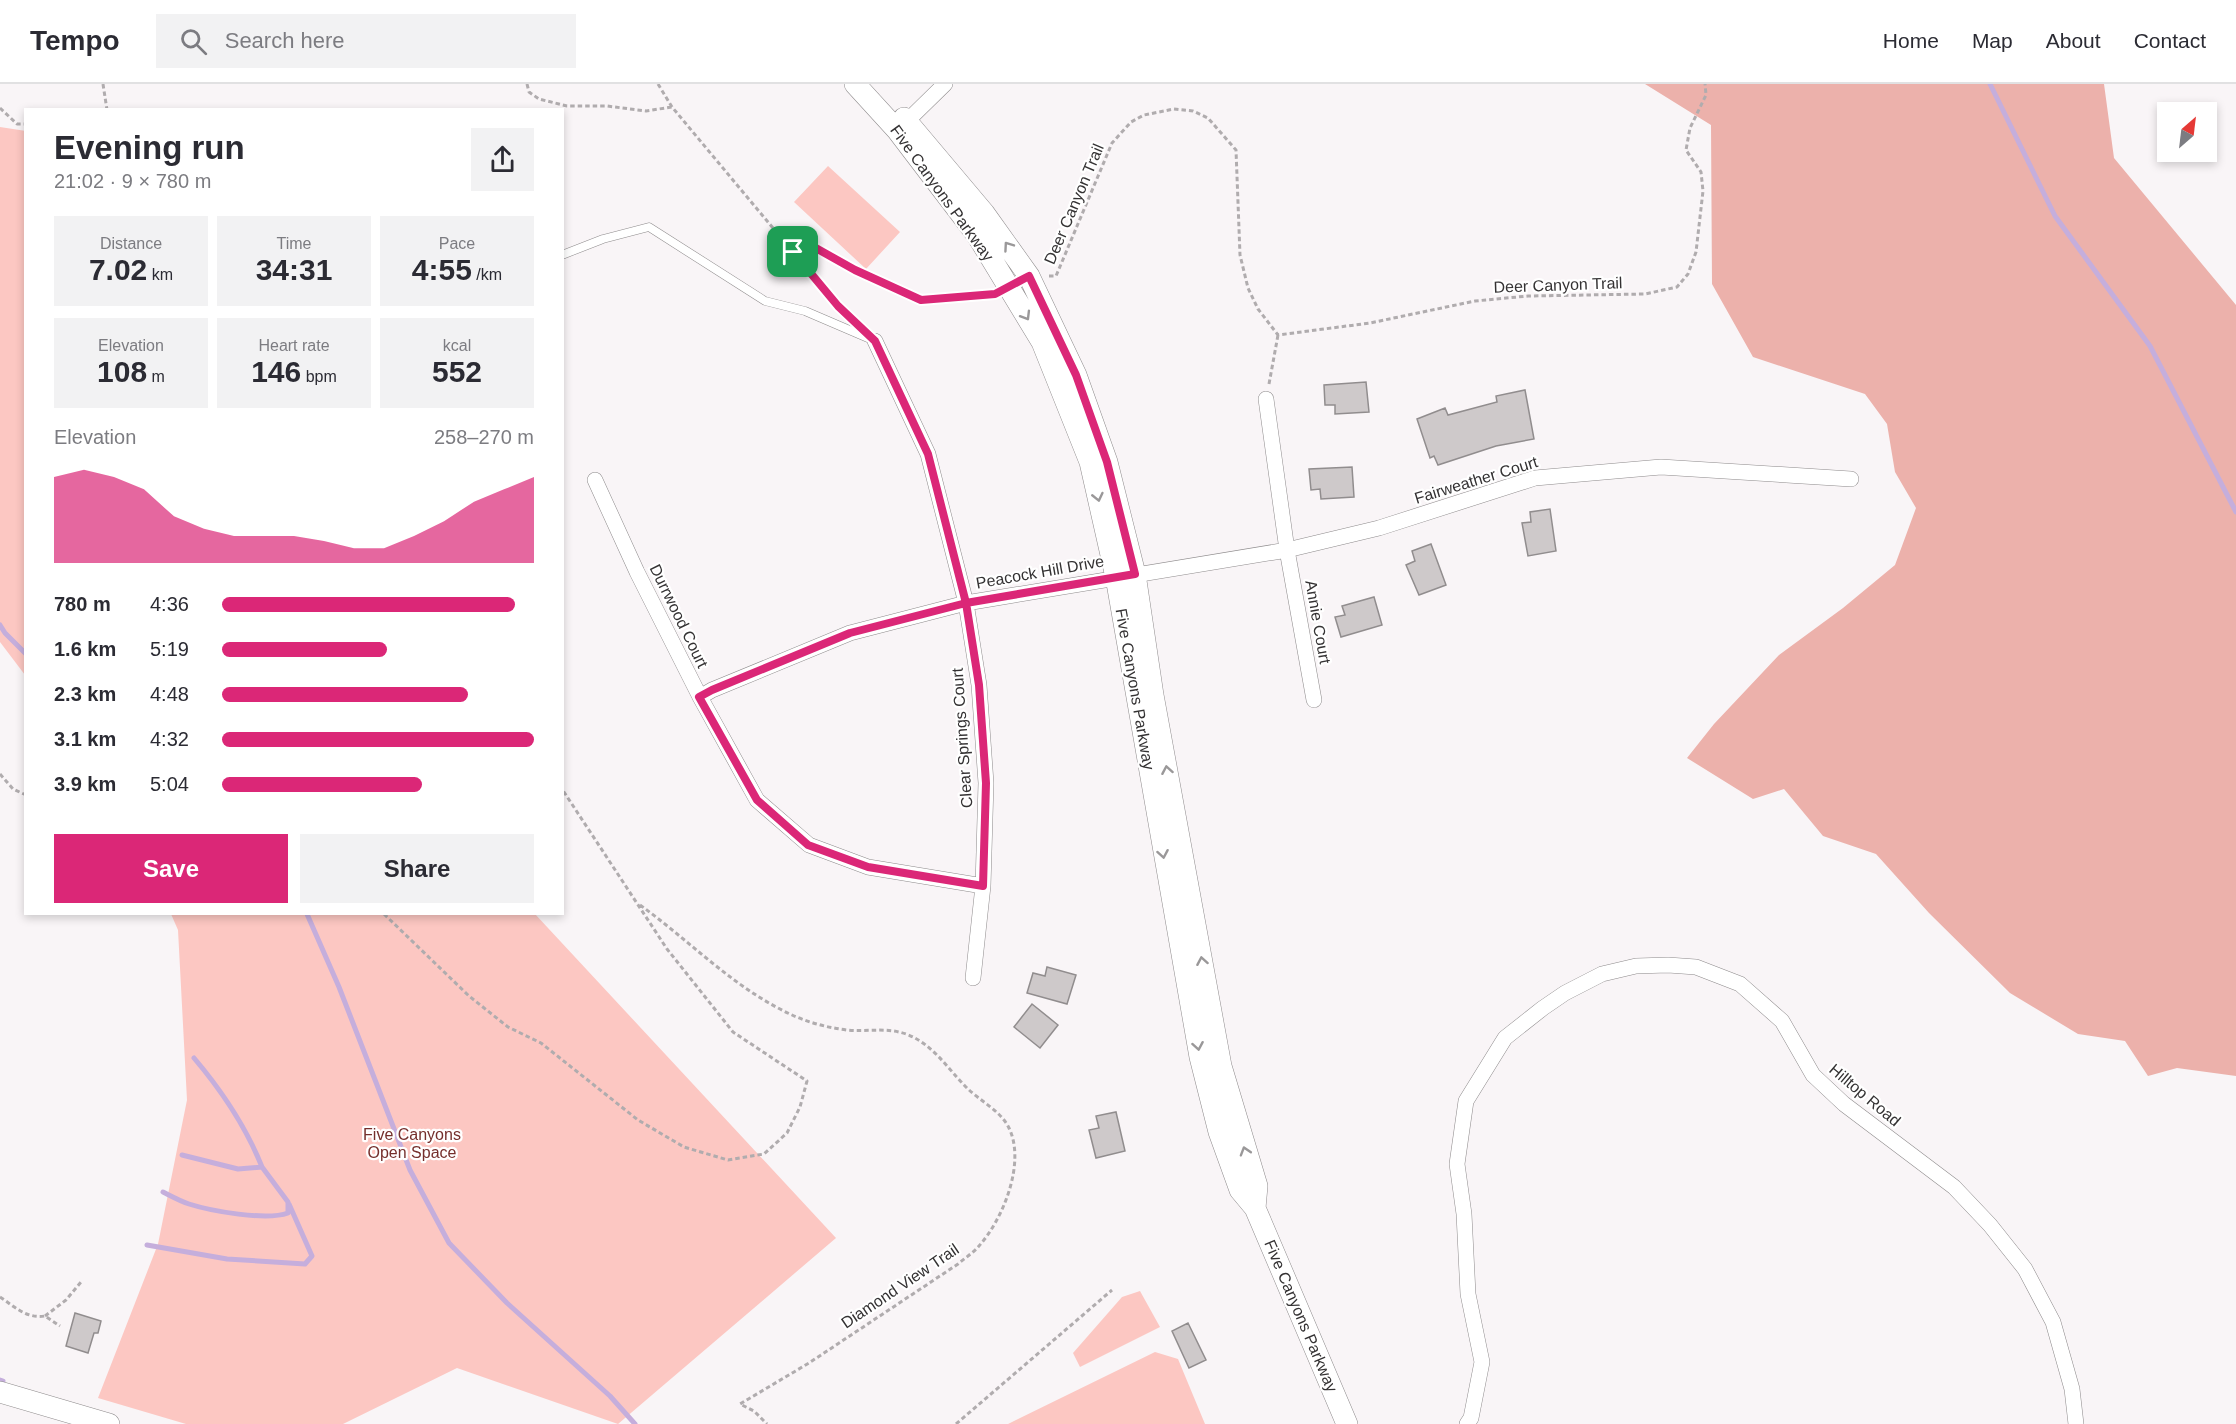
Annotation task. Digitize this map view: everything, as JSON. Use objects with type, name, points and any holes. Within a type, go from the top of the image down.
[{"type":"main road","name":"Five Canyons Parkway","points":[[855,84],[902,126],[984,213],[1029,276],[1076,375],[1107,462],[1125,575]]},
{"type":"main road","name":"Five Canyons Parkway","points":[[871,84],[977,235],[1042,342],[1090,462],[1125,575],[1153,695],[1221,1066],[1257,1186],[1256,1208],[1347,1424]]},
{"type":"main road","points":[[0,1392],[109,1424]]},
{"type":"street","points":[[902,126],[945,84]]},
{"type":"street","name":"Clear Springs Court","points":[[875,341],[928,454],[966,603],[979,685],[986,783],[983,886],[973,978]]},
{"type":"street","name":"Annie Court","points":[[1266,399],[1287,550],[1314,700]]},
{"type":"street","name":"Fairweather Court","points":[[1125,575],[1287,550],[1379,528],[1535,478],[1661,467],[1851,479]]},
{"type":"street","name":"Durrwood Court","points":[[595,480],[637,572],[699,697],[757,800],[808,845],[868,867],[983,886]]},
{"type":"street","name":"Peacock Hill Drive","points":[[699,697],[850,633],[966,603],[1125,575]]},
{"type":"street","name":"Hilltop Road","points":[[1467,1424],[1471,1418],[1482,1362],[1468,1294],[1464,1214],[1457,1164],[1466,1101],[1505,1038],[1565,993],[1602,974],[1636,966],[1668,964],[1696,967],[1740,984],[1782,1021],[1813,1075],[1844,1104],[1954,1187],[1990,1225],[2025,1269],[2053,1322],[2072,1389],[2076,1424]]},
{"type":"lane","points":[[564,254],[603,239],[649,227],[765,301],[805,311],[875,341]]},
{"type":"path","points":[[103,84],[107,108]]},
{"type":"path","points":[[526,84],[529,92],[539,99],[567,106],[607,106],[646,111],[672,107]]},
{"type":"path","points":[[658,84],[672,107],[852,320]]},
{"type":"path","name":"Deer Canyon Trail","points":[[1029,276],[1056,276],[1112,143],[1131,122],[1158,111],[1174,109],[1193,111],[1208,118],[1236,150],[1240,255],[1248,288],[1258,309],[1278,336],[1370,323],[1475,301],[1528,296],[1645,294],[1677,287],[1688,274],[1696,252],[1700,228],[1703,191],[1701,172],[1686,150],[1690,129],[1706,95],[1705,84]]},
{"type":"path","points":[[0,108],[17,124],[24,124]]},
{"type":"path","points":[[793,252],[814,247],[855,270],[921,300],[995,294],[1008,287]]},
{"type":"path","points":[[1266,399],[1278,336]]},
{"type":"path","points":[[0,774],[13,789],[24,794]]},
{"type":"path","name":"Diamond View Trail","points":[[385,915],[468,996],[508,1028],[541,1043],[638,1120],[684,1147],[729,1160],[764,1154],[787,1133],[800,1107],[807,1081],[733,1032],[667,950],[564,792]]},
{"type":"path","name":"Diamond View Trail","points":[[638,904],[742,987],[778,1008],[813,1024],[849,1030],[879,1029],[905,1034],[928,1046],[967,1088],[992,1108],[1009,1127],[1016,1153],[1011,1186],[1004,1207],[980,1245],[958,1264],[809,1363],[740,1404],[754,1412],[767,1424]]},
{"type":"path","points":[[0,1297],[34,1318],[45,1316],[66,1300],[81,1282]]},
{"type":"path","points":[[956,1424],[1112,1290]]},
{"type":"path","points":[[45,1316],[60,1326]]},
{"type":"green space","points":[[0,127],[24,131],[24,674],[0,642]]},
{"type":"green space","points":[[828,166],[900,232],[866,269],[794,202]]},
{"type":"green space","name":"Five Canyons Open Space","points":[[171,915],[536,915],[836,1238],[618,1424],[457,1368],[343,1424],[186,1424],[98,1398],[158,1244],[187,1100],[178,930]]},
{"type":"green space","points":[[1140,1291],[1160,1327],[1080,1367],[1073,1353],[1122,1297]]},
{"type":"green space","points":[[1155,1352],[1178,1359],[1205,1424],[1008,1424]]},
{"type":"shaded area","points":[[1645,84],[2104,84],[2114,158],[2236,305],[2236,1076],[2177,1068],[2148,1076],[2125,1041],[2078,1034],[2010,993],[1929,913],[1876,854],[1823,836],[1784,789],[1753,799],[1687,758],[1714,724],[1779,655],[1843,608],[1895,565],[1916,508],[1895,472],[1887,424],[1865,394],[1753,357],[1712,284],[1711,125]]},
{"type":"building","points":[[1366,382],[1369,412],[1335,414],[1335,405],[1325,405],[1324,385]]},
{"type":"building","points":[[1525,390],[1534,439],[1496,446],[1438,465],[1434,456],[1430,458],[1417,419],[1445,408],[1448,415],[1497,402],[1496,396]]},
{"type":"building","points":[[1352,467],[1354,497],[1321,499],[1320,489],[1311,490],[1309,469]]},
{"type":"building","points":[[1550,509],[1556,551],[1528,556],[1522,523],[1531,522],[1530,512]]},
{"type":"building","points":[[1431,544],[1446,585],[1419,595],[1406,565],[1415,561],[1412,551]]},
{"type":"building","points":[[1374,597],[1382,625],[1341,637],[1335,617],[1345,615],[1342,606]]},
{"type":"building","points":[[1047,967],[1076,975],[1067,1004],[1027,993],[1033,973],[1045,976]]},
{"type":"building","points":[[1032,1004],[1058,1025],[1040,1048],[1014,1027]]},
{"type":"building","points":[[1116,1112],[1125,1151],[1096,1158],[1089,1130],[1099,1128],[1096,1116]]},
{"type":"building","points":[[75,1313],[101,1321],[98,1333],[94,1333],[88,1353],[66,1346]]},
{"type":"building","points":[[1188,1323],[1206,1360],[1189,1368],[1172,1331]]},
{"type":"waterway","points":[[1990,84],[2055,216],[2150,346],[2236,512]]},
{"type":"waterway","points":[[0,625],[24,652]]},
{"type":"waterway","points":[[307,915],[339,987],[410,1170],[449,1243],[507,1303],[610,1396],[635,1424]]},
{"type":"waterway","points":[[194,1058],[233,1110],[262,1167]]},
{"type":"waterway","points":[[163,1192],[189,1204],[224,1212],[253,1216],[288,1213],[288,1202],[262,1167],[238,1169],[182,1155]]},
{"type":"waterway","points":[[147,1245],[227,1259],[305,1264],[312,1256],[289,1204]]},
{"type":"route","points":[[793,252],[814,247],[855,270],[921,300],[995,294],[1029,276],[1076,375],[1107,462],[1135,574],[966,603],[850,633],[699,697],[757,800],[808,845],[868,867],[983,886],[986,783],[979,685],[966,603],[928,454],[875,341],[838,306],[793,252]]}]
